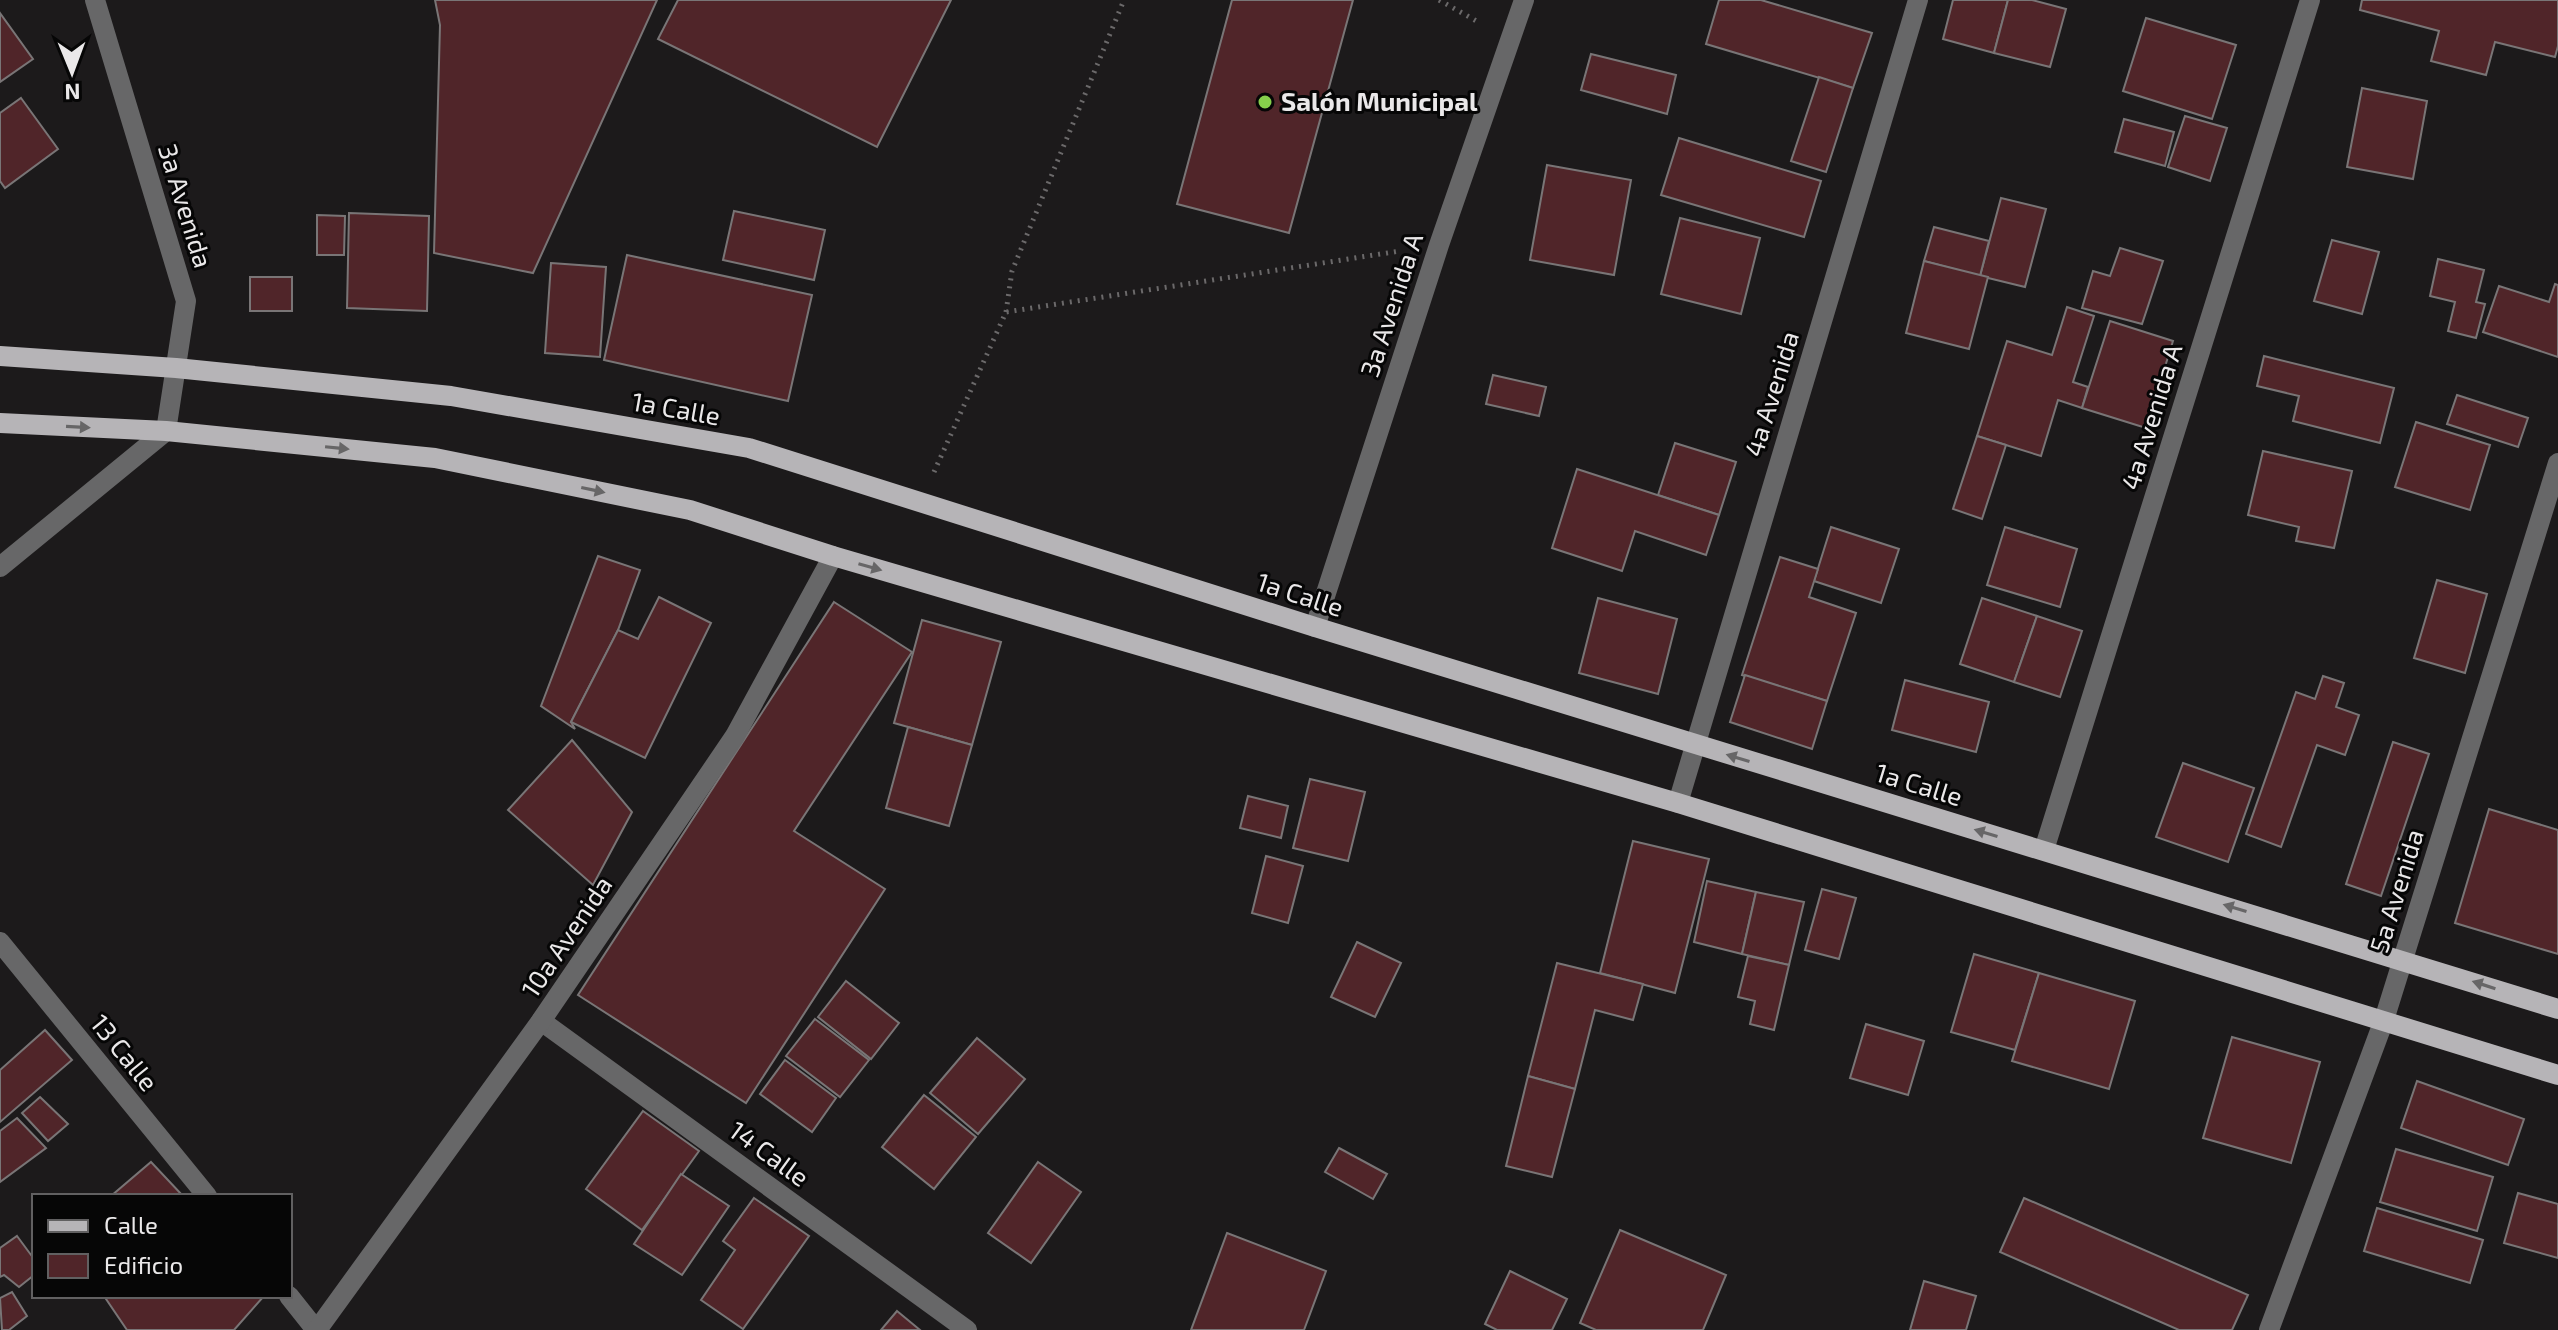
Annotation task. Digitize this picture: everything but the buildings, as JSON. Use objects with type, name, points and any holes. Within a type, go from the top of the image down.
[{"type":"main road","name":"1a Calle","points":[[0,356],[176,368],[451,396],[749,448],[1315,627],[2558,1009]]},
{"type":"main road","points":[[0,423],[166,431],[435,458],[690,510],[833,556],[1678,803],[2558,1075]]},
{"type":"street","name":"3a Avenida","points":[[95,0],[186,301],[166,431]]},
{"type":"street","name":"3a Avenida A","points":[[1315,627],[1439,245],[1524,0]]},
{"type":"street","name":"4a Avenida","points":[[1678,803],[1918,0]]},
{"type":"street","name":"4a Avenida A","points":[[2044,850],[2310,0]]},
{"type":"street","points":[[0,567],[166,431]]},
{"type":"street","name":"5a Avenida","points":[[2269,1330],[2384,1020],[2558,463]]},
{"type":"street","name":"10a Avenida","points":[[317,1330],[541,1021],[735,736],[833,556]]},
{"type":"street","name":"13 Calle","points":[[0,942],[205,1194]]},
{"type":"street","name":"14 Calle","points":[[541,1021],[967,1330]]},
{"type":"street","points":[[291,1298],[317,1330]]},
{"type":"path","points":[[920,502],[1006,312],[1012,271],[1124,0]]},
{"type":"path","points":[[1439,0],[1511,40]]},
{"type":"path","points":[[1006,312],[1439,245]]},
{"type":"place","name":"Salón Municipal","points":[[1265,102]]}]
